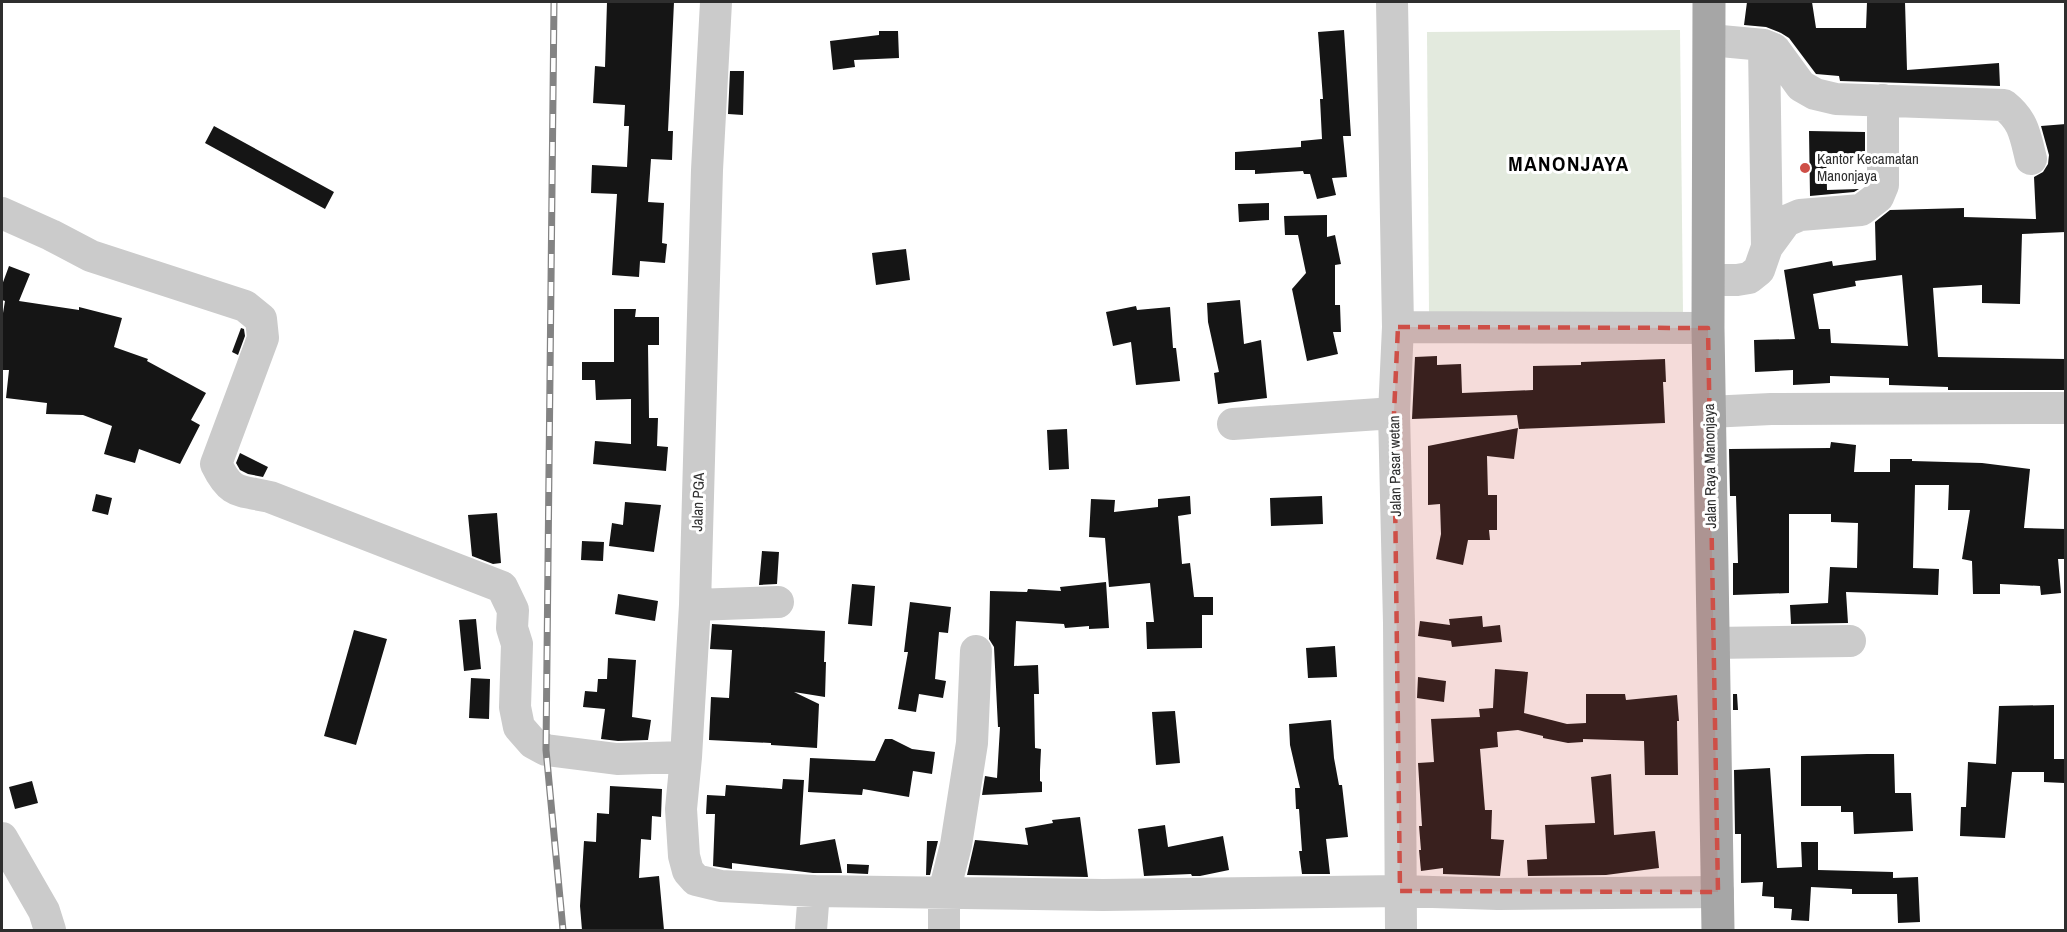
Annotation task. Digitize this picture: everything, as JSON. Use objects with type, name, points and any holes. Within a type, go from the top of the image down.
[{"type":"main road","name":"Jalan Raya Manonjaya","points":[[1709,2],[1708,328],[1718,930]]},
{"type":"street","name":"Jalan PGA","points":[[716,2],[707,182],[695,605],[681,809],[684,856],[688,871],[696,880],[721,886],[814,891]]},
{"type":"street","name":"Jalan Pasar wetan","points":[[1392,2],[1398,327],[1394,413],[1399,623],[1401,930]]},
{"type":"street","points":[[1710,40],[1764,45],[1774,50],[1801,86],[1815,94],[1836,99],[2004,105],[2017,116],[2023,127],[2031,159]]},
{"type":"street","points":[[1764,45],[1767,247]]},
{"type":"street","points":[[1708,280],[1749,278],[1758,270],[1767,247],[1786,221],[1800,215],[1861,210],[1878,198],[1883,185],[1883,100]]},
{"type":"street","points":[[2,213],[92,256],[245,306],[261,319],[263,338],[216,464],[224,479],[233,489],[270,497],[502,587],[513,610],[512,628],[517,644],[515,707],[519,728],[532,743],[546,750],[617,759],[686,757]]},
{"type":"street","points":[[1398,327],[1708,328]]},
{"type":"street","points":[[1709,412],[1771,409],[2066,408]]},
{"type":"street","points":[[1233,424],[1394,413]]},
{"type":"street","points":[[695,605],[778,602]]},
{"type":"street","points":[[1713,644],[1850,641]]},
{"type":"street","points":[[944,930],[944,892],[956,845],[972,743],[976,651]]},
{"type":"street","points":[[2,838],[44,911],[50,930]]},
{"type":"street","points":[[811,930],[814,891],[1103,895],[1400,891],[1498,894],[1718,892]]},
{"type":"highlighted area","points":[[1398,327],[1708,328],[1718,892],[1400,891],[1394,413]]},
{"type":"shaded area","points":[[1680,30],[1683,313],[1429,314],[1427,32]]},
{"type":"building","points":[[607,2],[674,2],[668,131],[673,131],[672,160],[651,159],[648,202],[664,203],[662,243],[667,244],[665,263],[640,261],[639,277],[612,275],[617,194],[591,193],[592,165],[627,167],[629,126],[624,126],[625,105],[593,103],[595,66],[605,67]]},
{"type":"building","points":[[1747,2],[1812,2],[1816,28],[1866,28],[1867,2],[1905,2],[1907,70],[1999,63],[2000,86],[1840,81],[1839,76],[1816,74],[1789,38],[1766,27],[1744,25]]},
{"type":"building","points":[[1344,30],[1351,136],[1343,136],[1347,177],[1332,178],[1336,195],[1317,199],[1310,174],[1304,174],[1303,171],[1255,174],[1255,170],[1235,170],[1235,152],[1301,147],[1301,141],[1322,139],[1320,99],[1323,99],[1318,32]]},
{"type":"building","points":[[879,31],[898,31],[899,58],[854,60],[855,67],[833,70],[830,41],[879,35]]},
{"type":"building","points":[[730,71],[744,71],[743,115],[728,114]]},
{"type":"building","points":[[2066,124],[2066,232],[2022,234],[2020,304],[1982,303],[1982,285],[1933,288],[1938,357],[2066,359],[2066,390],[1948,390],[1948,387],[1889,385],[1889,378],[1830,376],[1830,383],[1793,385],[1793,370],[1755,372],[1754,340],[1795,339],[1784,270],[1832,261],[1833,266],[1876,260],[1875,222],[1890,210],[1964,208],[1964,217],[2036,219],[2034,177],[2043,172],[2048,164],[2049,155],[2041,126]],"holes":[[[1902,275],[1908,346],[1831,343],[1830,329],[1819,329],[1813,294],[1856,286],[1855,281]]]},
{"type":"building","points":[[214,126],[334,192],[325,209],[205,143]]},
{"type":"building","name":"Kantor Kecamatan Manonjaya","points":[[1809,131],[1865,132],[1865,155],[1826,155],[1827,190],[1859,189],[1854,192],[1810,196]]},
{"type":"building","points":[[1269,203],[1269,220],[1239,222],[1238,204]]},
{"type":"building","points":[[1327,215],[1327,237],[1335,235],[1341,264],[1335,265],[1335,305],[1340,305],[1341,332],[1333,332],[1338,354],[1307,361],[1292,289],[1306,273],[1298,235],[1285,235],[1284,216]]},
{"type":"building","points":[[906,249],[910,280],[876,285],[872,253]]},
{"type":"building","points":[[9,266],[30,274],[19,301],[79,310],[79,307],[122,318],[114,347],[148,359],[147,361],[206,393],[191,420],[200,425],[180,464],[139,449],[135,463],[104,454],[112,426],[83,415],[46,414],[47,403],[6,398],[9,370],[2,370],[2,319],[5,301],[2,300],[2,285]]},
{"type":"building","points":[[1240,300],[1244,344],[1261,340],[1267,398],[1218,404],[1214,373],[1219,372],[1208,322],[1207,303]]},
{"type":"building","points":[[1136,306],[1137,310],[1170,307],[1173,348],[1176,348],[1180,381],[1136,385],[1131,342],[1113,346],[1106,312]]},
{"type":"building","points":[[614,309],[636,309],[635,317],[659,317],[659,345],[648,345],[649,418],[658,418],[657,446],[668,447],[666,471],[593,464],[595,441],[631,444],[631,399],[596,400],[595,380],[582,380],[582,362],[614,362]]},
{"type":"building","points":[[241,328],[244,329],[245,336],[238,355],[232,352]]},
{"type":"building","points":[[1437,356],[1437,365],[1461,364],[1462,393],[1533,390],[1533,366],[1665,359],[1666,382],[1663,382],[1665,423],[1519,429],[1517,415],[1412,419],[1415,357]]},
{"type":"building","points":[[1518,428],[1514,459],[1487,456],[1488,495],[1497,495],[1497,530],[1489,530],[1490,540],[1468,540],[1463,565],[1436,559],[1441,534],[1440,504],[1428,505],[1428,446]]},
{"type":"building","points":[[1067,429],[1069,469],[1049,470],[1047,430]]},
{"type":"building","points":[[1831,442],[1856,445],[1854,472],[1890,472],[1890,459],[1982,463],[2030,469],[2024,528],[2066,529],[2066,559],[2058,559],[2061,593],[2041,595],[2040,586],[2000,584],[2000,594],[1973,594],[1972,561],[1962,559],[1970,510],[1948,510],[1949,485],[1915,485],[1913,568],[1939,569],[1938,595],[1846,592],[1848,623],[1791,624],[1790,605],[1828,603],[1830,567],[1857,568],[1858,523],[1831,522],[1831,514],[1789,514],[1789,593],[1733,595],[1733,563],[1738,563],[1736,496],[1730,496],[1729,449],[1830,448]]},
{"type":"building","points":[[240,453],[268,467],[263,477],[240,470],[236,463]]},
{"type":"building","points":[[96,494],[112,498],[108,515],[92,511]]},
{"type":"building","points":[[1190,496],[1191,514],[1178,516],[1182,564],[1190,563],[1194,597],[1213,597],[1213,615],[1202,615],[1202,648],[1147,649],[1146,622],[1154,622],[1150,583],[1109,587],[1105,538],[1089,537],[1091,499],[1115,500],[1114,512],[1158,507],[1158,499]]},
{"type":"building","points":[[1322,496],[1323,524],[1271,526],[1270,498]]},
{"type":"building","points":[[625,502],[661,505],[654,552],[609,546],[612,523],[623,525]]},
{"type":"building","points":[[497,513],[501,563],[493,564],[472,556],[468,515]]},
{"type":"building","points":[[582,541],[604,542],[603,561],[581,560]]},
{"type":"building","points":[[762,551],[779,552],[777,584],[759,585]]},
{"type":"building","points":[[1106,582],[1109,628],[1089,629],[1089,626],[1065,628],[1064,624],[1016,621],[1014,666],[1038,665],[1039,694],[1034,694],[1035,748],[1041,749],[1042,792],[982,795],[985,776],[997,778],[1000,727],[998,727],[994,647],[989,639],[990,591],[1027,592],[1028,589],[1061,591],[1060,587]]},
{"type":"building","points":[[852,584],[875,586],[872,626],[848,624]]},
{"type":"building","points":[[618,594],[658,601],[655,621],[615,614]]},
{"type":"building","points":[[910,602],[951,607],[948,633],[939,632],[935,679],[946,681],[943,698],[919,694],[916,712],[898,709],[908,652],[904,652]]},
{"type":"building","points":[[1482,616],[1483,627],[1500,625],[1502,642],[1452,647],[1451,641],[1418,636],[1420,621],[1450,625],[1449,619]]},
{"type":"building","points":[[476,619],[481,669],[464,671],[459,620]]},
{"type":"building","points":[[712,624],[825,631],[825,697],[794,692],[819,704],[817,748],[709,740],[711,697],[729,698],[732,650],[710,649]]},
{"type":"building","points":[[354,630],[387,639],[356,745],[324,736]]},
{"type":"building","points":[[1335,646],[1337,677],[1308,678],[1306,648]]},
{"type":"building","points":[[608,658],[636,660],[632,717],[651,720],[648,740],[601,739],[605,709],[583,707],[585,691],[597,692],[598,679],[607,679]]},
{"type":"building","points":[[1495,669],[1528,672],[1524,713],[1567,724],[1586,723],[1586,694],[1625,694],[1626,700],[1677,695],[1678,775],[1645,775],[1644,741],[1583,739],[1583,742],[1568,743],[1518,730],[1497,732],[1498,747],[1480,749],[1485,810],[1492,810],[1491,839],[1504,840],[1500,876],[1443,874],[1443,868],[1421,871],[1419,826],[1422,826],[1418,763],[1434,762],[1431,719],[1480,717],[1479,709],[1493,708]]},
{"type":"building","points":[[1418,677],[1446,681],[1444,702],[1417,698]]},
{"type":"building","points":[[471,678],[490,679],[489,719],[469,718]]},
{"type":"building","points":[[1733,694],[1737,694],[1738,710],[1733,710]]},
{"type":"building","points":[[2054,705],[2054,759],[2064,759],[2064,783],[2044,782],[2044,772],[2012,772],[2005,838],[1960,836],[1961,807],[1966,807],[1968,762],[1996,764],[1999,706]]},
{"type":"building","points":[[1175,711],[1180,763],[1156,765],[1152,712]]},
{"type":"building","points":[[1331,720],[1334,758],[1339,785],[1342,785],[1348,837],[1326,839],[1330,874],[1302,874],[1299,851],[1302,851],[1299,809],[1296,809],[1295,788],[1300,788],[1290,745],[1289,724]]},
{"type":"building","points":[[885,739],[892,739],[912,749],[935,752],[932,774],[913,771],[909,797],[863,789],[862,795],[808,792],[810,758],[875,761]]},
{"type":"building","points":[[1894,754],[1895,793],[1911,793],[1913,831],[1854,834],[1853,812],[1841,812],[1841,806],[1801,806],[1801,756]]},
{"type":"building","points":[[1770,768],[1777,868],[1802,867],[1801,842],[1818,842],[1818,870],[1893,872],[1893,878],[1918,877],[1920,922],[1898,923],[1897,894],[1852,894],[1852,889],[1811,887],[1809,921],[1791,920],[1792,909],[1774,908],[1774,897],[1762,896],[1763,882],[1741,883],[1741,834],[1735,834],[1734,770]]},
{"type":"building","points":[[1611,774],[1614,835],[1655,831],[1659,868],[1606,875],[1528,876],[1527,860],[1547,859],[1545,825],[1595,823],[1591,777]]},
{"type":"building","points":[[783,779],[804,780],[800,845],[835,839],[842,873],[813,873],[732,863],[732,869],[713,866],[715,814],[706,814],[707,795],[725,796],[726,785],[782,789]]},
{"type":"building","points":[[32,781],[38,803],[15,809],[9,787]]},
{"type":"building","points":[[610,786],[662,789],[661,817],[652,816],[651,840],[641,839],[639,878],[659,876],[664,930],[582,930],[580,906],[584,841],[596,842],[597,813],[609,814]]},
{"type":"building","points":[[1080,817],[1088,877],[967,875],[975,840],[1028,845],[1025,828],[1053,823],[1052,820]]},
{"type":"building","points":[[1165,825],[1168,847],[1223,836],[1229,870],[1200,876],[1191,874],[1144,876],[1138,829]]},
{"type":"building","points":[[927,841],[938,841],[930,875],[926,875]]},
{"type":"building","points":[[847,864],[869,865],[868,874],[847,873]]},
{"type":"railway","points":[[554,2],[546,750],[563,930]]},
{"type":"place","name":"Kantor Kecamatan Manonjaya","points":[[1805,168]]},
{"type":"district","name":"MANONJAYA","points":[[1569,164]]}]
